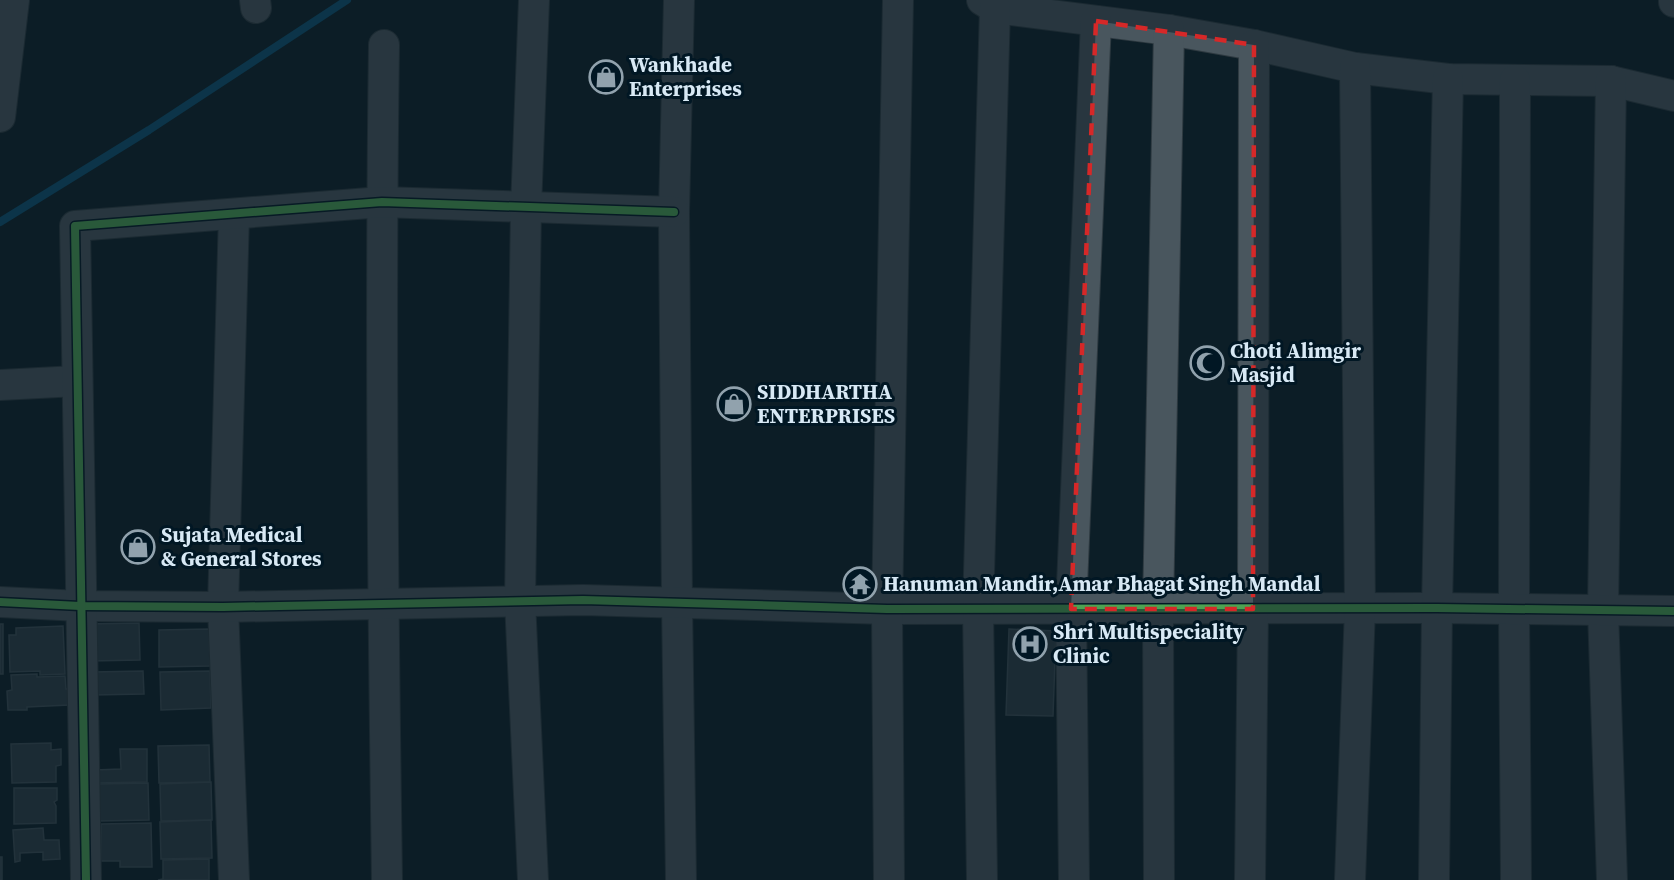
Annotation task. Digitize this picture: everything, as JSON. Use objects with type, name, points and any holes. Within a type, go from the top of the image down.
[{"type":"street","points":[[0,117],[14,0]]},
{"type":"street","points":[[533,880],[520,601],[526,207],[534,0]]},
{"type":"street","points":[[679,0],[674,212],[681,880]]},
{"type":"street","points":[[889,880],[886,609],[898,0]]},
{"type":"street","points":[[982,880],[978,609],[989,4],[1169,30],[1254,45],[1355,68],[1448,79],[1611,81],[1674,96]]},
{"type":"street","points":[[1074,880],[1071,609],[1096,21]]},
{"type":"street","points":[[1159,880],[1158,609],[1169,30]]},
{"type":"street","points":[[384,45],[381,202],[387,880]]},
{"type":"street","points":[[1250,880],[1254,609],[1254,45]]},
{"type":"street","points":[[1350,880],[1360,608],[1355,68]]},
{"type":"street","points":[[1434,880],[1448,79]]},
{"type":"street","points":[[1515,80],[1516,880]]},
{"type":"street","points":[[1611,81],[1603,610],[1612,880]]},
{"type":"street","points":[[86,880],[75,226],[381,202],[674,212]]},
{"type":"street","points":[[234,214],[223,607],[234,880]]},
{"type":"street","points":[[0,385],[77,381]]},
{"type":"street","points":[[0,602],[80,606],[223,607],[584,600],[886,609],[1437,608],[1674,611]]},
{"type":"highlighted area","points":[[1096,21],[1254,45],[1253,609],[1071,609]]},
{"type":"building","points":[[139,623],[140,660],[90,661],[88,624]]},
{"type":"building","points":[[0,624],[3,624],[3,674],[0,674]]},
{"type":"building","points":[[63,626],[65,674],[40,675],[40,671],[10,672],[9,635],[16,635],[16,628]]},
{"type":"building","points":[[209,629],[210,666],[159,667],[159,630]]},
{"type":"building","points":[[1009,629],[1056,631],[1053,716],[1006,715]]},
{"type":"building","points":[[143,671],[144,694],[93,695],[93,672]]},
{"type":"building","points":[[210,671],[211,708],[161,710],[160,672]]},
{"type":"building","points":[[37,674],[37,677],[65,676],[69,705],[8,710],[7,691],[12,690],[11,675]]},
{"type":"building","points":[[51,743],[51,750],[61,749],[61,765],[56,766],[56,782],[12,783],[11,744]]},
{"type":"building","points":[[209,745],[210,782],[159,783],[158,746]]},
{"type":"building","points":[[120,749],[147,749],[147,782],[95,783],[95,770],[121,769]]},
{"type":"building","points":[[211,782],[212,820],[161,821],[160,784]]},
{"type":"building","points":[[148,783],[149,820],[99,821],[98,784]]},
{"type":"building","points":[[14,788],[57,788],[57,800],[54,802],[56,823],[14,824]]},
{"type":"building","points":[[211,820],[212,858],[161,859],[160,822]]},
{"type":"building","points":[[151,823],[152,867],[120,867],[120,861],[101,861],[101,824]]},
{"type":"building","points":[[43,828],[44,840],[59,840],[60,859],[43,860],[43,852],[20,853],[20,861],[15,862],[13,830]]},
{"type":"building","points":[[0,857],[2,857],[2,880],[0,880]]},
{"type":"building","points":[[209,859],[209,880],[158,880],[163,879],[163,860]]},
{"type":"waterway","points":[[0,222],[149,130],[347,0]]},
{"type":"cycle path","points":[[86,880],[75,226],[382,202],[674,212]]},
{"type":"cycle path","points":[[0,602],[80,606],[223,607],[583,600],[887,609],[1437,608],[1674,611]]},
{"type":"place","name":"Wankhade Enterprises","points":[[606,77]]},
{"type":"place","name":"Choti Alimgir Masjid","points":[[1207,363]]},
{"type":"place","name":"SIDDHARTHA ENTERPRISES","points":[[734,404]]},
{"type":"place","name":"Sujata Medical & General Stores","points":[[138,547]]},
{"type":"place","name":"Hanuman Mandir,Amar Bhagat Singh Mandal","points":[[860,584]]},
{"type":"place","name":"Shri Multispeciality Clinic","points":[[1030,644]]}]
